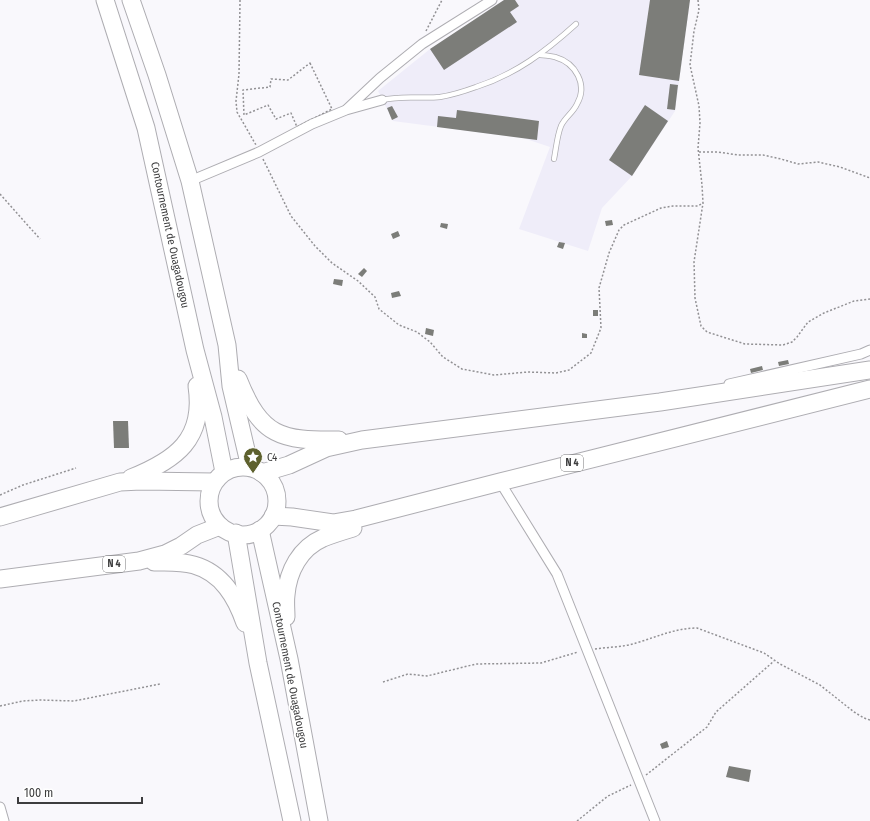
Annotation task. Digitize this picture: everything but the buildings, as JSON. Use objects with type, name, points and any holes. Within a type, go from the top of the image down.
[{"type":"highway","name":"Contournement de Ouagadougou","points":[[105,0],[146,128],[195,350],[213,417],[219,477]]},
{"type":"highway","points":[[131,0],[157,75],[190,181],[227,345],[235,372],[246,399],[254,413],[266,426],[281,436],[298,439],[362,440]]},
{"type":"highway","points":[[227,345],[231,386],[256,470],[268,478],[274,486],[277,503],[273,516],[260,530],[249,534],[236,534],[220,526],[212,516],[209,507],[210,490],[219,477],[236,467],[256,470],[289,465],[326,448],[362,440],[660,402],[870,370]]},
{"type":"highway","points":[[0,517],[120,482],[150,471],[181,450],[191,436],[197,419],[199,399],[194,374],[195,350]]},
{"type":"highway","name":"N 4","points":[[273,516],[292,517],[333,523],[356,520],[500,482],[870,389]]},
{"type":"highway","points":[[120,482],[219,477]]},
{"type":"highway","points":[[288,659],[286,595],[289,577],[296,561],[308,547],[322,538],[369,523],[398,509]]},
{"type":"highway","name":"N 4","points":[[0,579],[139,561],[165,554],[181,546],[197,534],[220,526]]},
{"type":"highway","name":"Contournement de Ouagadougou","points":[[260,530],[288,659],[319,821]]},
{"type":"highway","points":[[236,534],[258,663],[292,821]]},
{"type":"highway","points":[[139,561],[176,562],[194,565],[214,574],[228,588],[240,608],[258,663]]},
{"type":"street","points":[[346,110],[380,78],[418,47],[492,0]]},
{"type":"street","points":[[190,181],[259,152],[312,124],[346,110],[382,100]]},
{"type":"street","points":[[724,385],[861,354],[870,350]]},
{"type":"street","points":[[500,482],[557,574],[655,821]]},
{"type":"street","points":[[0,807],[4,821]]},
{"type":"lane","points":[[382,100],[393,97],[441,96],[462,92],[496,80],[540,55],[576,24]]},
{"type":"lane","points":[[540,55],[555,57],[566,62],[577,72],[582,85],[582,95],[577,106],[564,120],[554,159]]},
{"type":"path","points":[[240,0],[239,74],[236,101],[237,112],[291,216],[315,246],[332,263],[358,281],[375,297],[379,309],[399,325],[417,332],[430,342],[443,357],[462,369],[494,375],[528,372],[556,373],[569,370],[591,353],[601,328],[600,288],[609,253],[619,230],[624,225],[661,208],[674,206],[698,206],[703,203]]},
{"type":"path","points":[[418,47],[442,0]]},
{"type":"path","points":[[698,0],[699,10],[694,31],[690,65],[699,102],[700,123],[699,152],[703,203],[694,262],[695,298],[701,326],[707,332],[745,344],[783,345],[792,342],[808,322],[824,312],[854,301],[870,299]]},
{"type":"path","points":[[310,63],[332,109],[297,127],[291,113],[276,119],[268,105],[244,115],[243,90],[270,88],[271,79],[288,80],[310,63]]},
{"type":"path","points":[[699,152],[762,155],[781,158],[798,164],[818,162],[840,167],[870,178]]},
{"type":"path","points":[[0,194],[40,239]]},
{"type":"path","points":[[0,495],[23,485],[76,468]]},
{"type":"path","points":[[383,682],[408,674],[427,676],[476,664],[541,663],[587,649],[635,644],[663,633],[688,628],[697,628],[764,652],[802,677],[820,685],[854,712],[870,720]]},
{"type":"path","points":[[576,821],[608,796],[639,781],[707,728],[716,712],[774,660]]},
{"type":"path","points":[[0,706],[23,701],[74,701],[160,684]]},
{"type":"shaded area","points":[[504,0],[690,0],[675,111],[632,176],[602,208],[588,251],[519,229],[550,147],[523,138],[393,121],[378,91],[430,49]]},
{"type":"place","name":"C4","points":[[253,474]]}]
